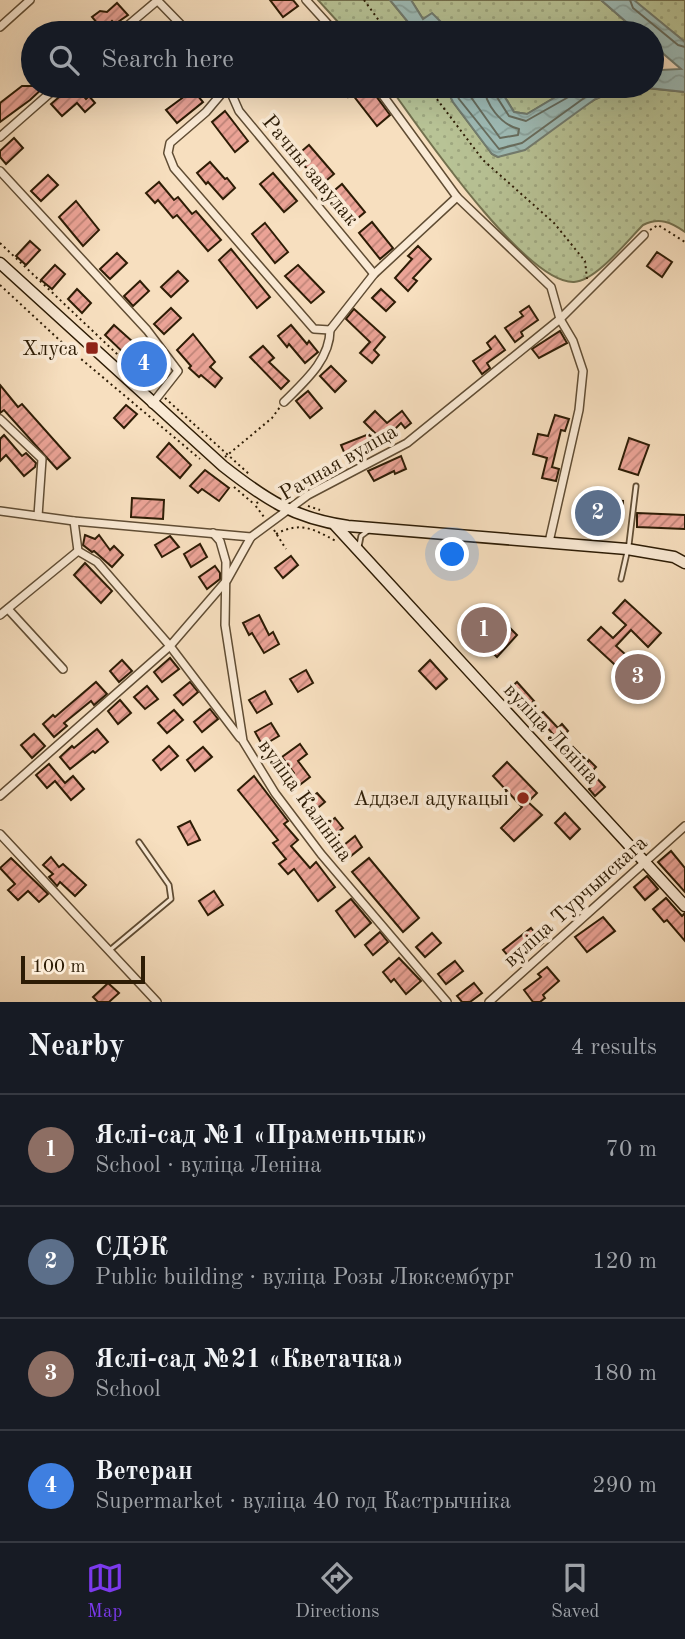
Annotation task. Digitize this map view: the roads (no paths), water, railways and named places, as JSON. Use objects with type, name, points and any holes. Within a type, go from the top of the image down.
[{"type":"street","points":[[0,27],[30,0]]},
{"type":"street","points":[[133,21],[158,0],[178,21]]},
{"type":"street","points":[[306,0],[325,21]]},
{"type":"street","points":[[0,137],[44,98]]},
{"type":"street","points":[[218,98],[170,144],[168,153],[174,168],[314,329],[330,330]]},
{"type":"street","name":"Рачны завулак","points":[[233,98],[239,111],[374,274]]},
{"type":"street","points":[[385,98],[457,197],[551,287],[560,319],[573,341],[583,371],[579,410],[549,542]]},
{"type":"street","points":[[0,171],[147,330],[178,371],[152,404]]},
{"type":"street","points":[[284,402],[322,361],[330,342],[330,330],[374,274],[457,197]]},
{"type":"street","name":"Рачная вуліца","points":[[0,796],[170,646],[227,580],[251,537],[308,495],[407,443],[560,319],[644,235]]},
{"type":"street","points":[[0,263],[219,463],[262,496],[288,510],[310,519],[335,524],[628,549],[680,556],[685,563]]},
{"type":"street","points":[[0,419],[42,459],[38,516]]},
{"type":"street","points":[[0,511],[74,521],[251,537]]},
{"type":"street","points":[[74,521],[78,551]]},
{"type":"street","name":"вуліца Леніна","points":[[335,524],[685,906]]},
{"type":"street","points":[[213,533],[220,541],[226,562],[227,580]]},
{"type":"street","points":[[0,615],[78,551]]},
{"type":"street","points":[[78,551],[97,562],[170,646],[243,741]]},
{"type":"street","name":"вуліца Калініна","points":[[227,580],[225,625],[243,741],[275,793],[321,854],[447,1002]]},
{"type":"street","points":[[8,609],[63,669]]},
{"type":"street","name":"вуліца Турчынскага","points":[[489,1002],[685,826]]},
{"type":"street","points":[[0,834],[157,1002]]},
{"type":"lane","points":[[621,579],[628,549],[636,486]]},
{"type":"lane","points":[[359,551],[361,536],[373,528]]},
{"type":"lane","points":[[109,952],[171,899],[169,885],[139,842]]},
{"type":"water","points":[[390,0],[411,0],[423,19],[432,13],[440,21],[407,21]]},
{"type":"water","points":[[601,0],[634,0],[660,21],[625,21]]},
{"type":"water","points":[[664,25],[685,42],[685,92],[664,90],[664,70],[681,69],[664,54]]},
{"type":"water","points":[[451,98],[505,98],[514,112],[527,114],[554,98],[597,98],[525,150],[498,157],[492,154]]},
{"type":"place","name":"Хлуса","points":[[92,348]]},
{"type":"place","name":"Ветеран","points":[[144,364]]},
{"type":"place","name":"СДЭК","points":[[598,513]]},
{"type":"place","name":"Яслі-сад №1 «Праменьчык»","points":[[484,630]]},
{"type":"place","name":"Яслі-сад №21 «Кветачка»","points":[[638,677]]},
{"type":"place","name":"Аддзел адукацыі","points":[[523,798]]}]
